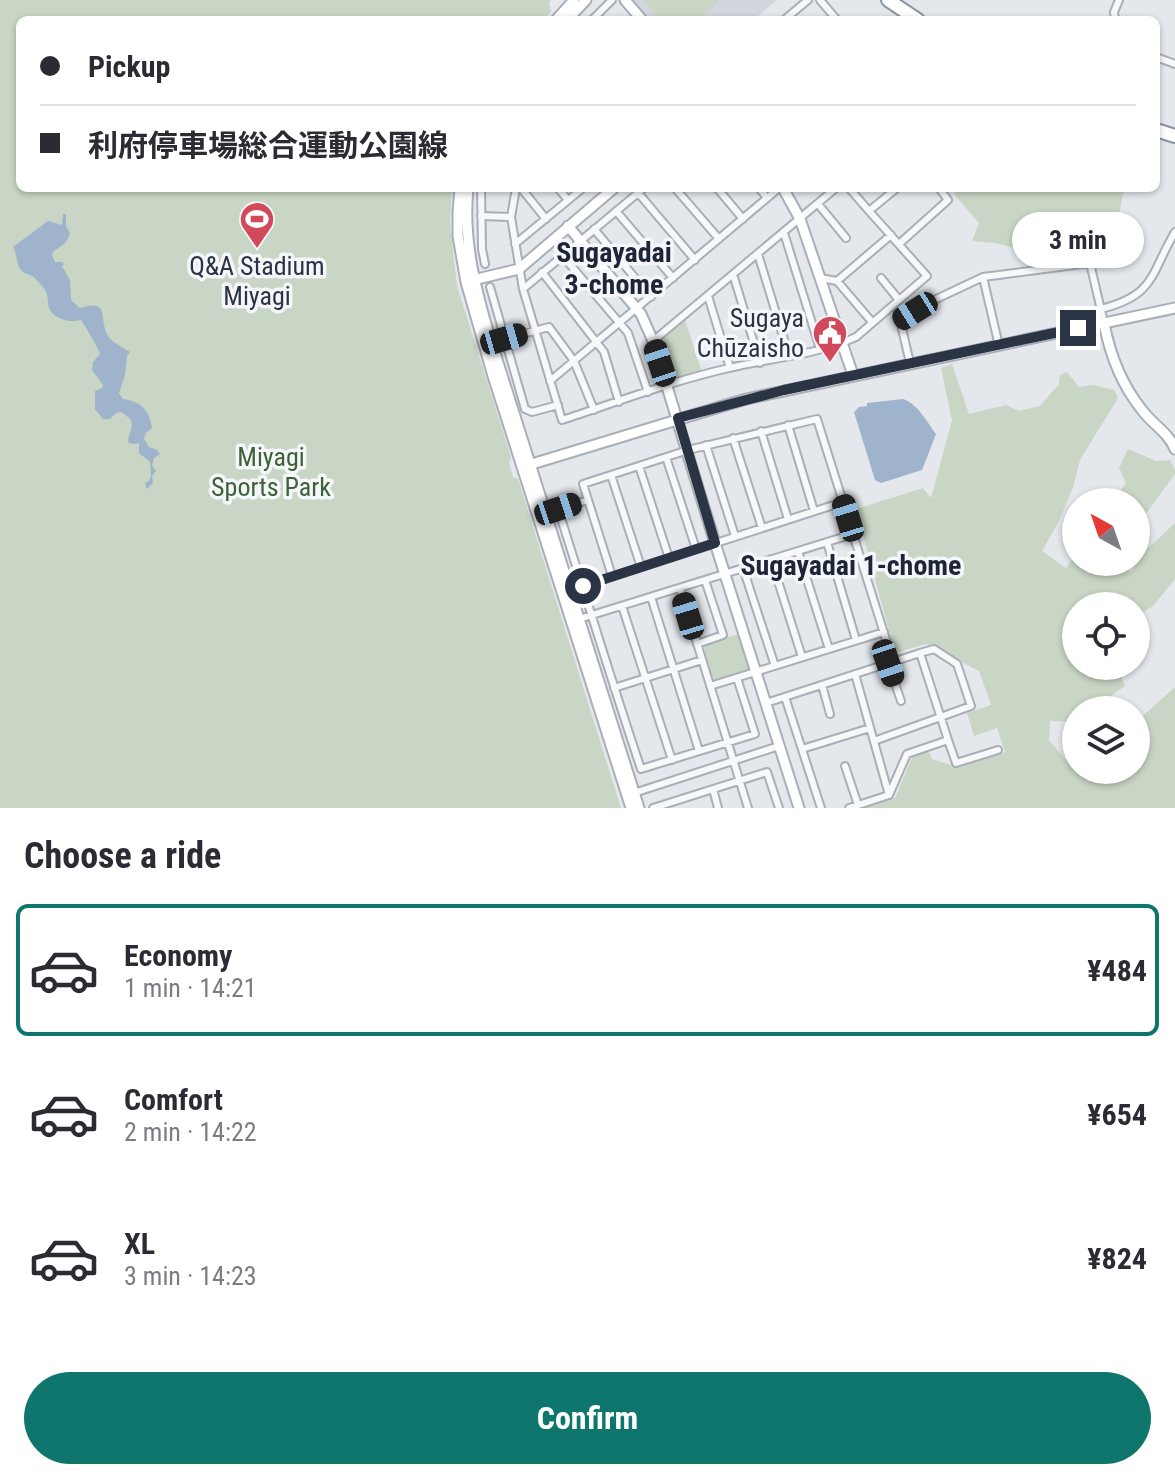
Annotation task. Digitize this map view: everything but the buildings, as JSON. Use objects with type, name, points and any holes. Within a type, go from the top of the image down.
[{"type":"highway","points":[[888,0],[912,16]]},
{"type":"main road","points":[[560,16],[574,0]]},
{"type":"main road","points":[[571,16],[586,0]]},
{"type":"main road","points":[[625,0],[639,16]]},
{"type":"main road","points":[[460,192],[458,236],[470,281],[630,794],[639,808]]},
{"type":"main road","points":[[468,192],[470,281]]},
{"type":"main road","points":[[470,281],[519,269],[609,192]]},
{"type":"main road","points":[[783,192],[800,219],[853,375]]},
{"type":"main road","points":[[568,226],[647,324],[799,808]]},
{"type":"main road","points":[[526,466],[746,399],[1175,308]]},
{"type":"main road","points":[[1104,323],[1112,357],[1126,386],[1175,449]]},
{"type":"main road","points":[[526,466],[579,619],[630,794],[631,808]]},
{"type":"street","points":[[596,16],[612,0]]},
{"type":"street","points":[[789,16],[808,0]]},
{"type":"street","points":[[820,0],[834,16]]},
{"type":"street","points":[[481,192],[485,264]]},
{"type":"street","points":[[517,192],[511,217],[519,269],[562,420],[668,385],[820,349],[856,337],[927,276],[852,192]]},
{"type":"street","points":[[522,192],[546,219]]},
{"type":"street","points":[[561,192],[568,200]]},
{"type":"street","points":[[515,244],[578,192]]},
{"type":"street","points":[[523,289],[637,192]]},
{"type":"street","points":[[641,192],[695,260]]},
{"type":"street","points":[[678,192],[719,239]]},
{"type":"street","points":[[720,192],[743,219]]},
{"type":"street","points":[[762,192],[767,198]]},
{"type":"street","points":[[550,381],[775,192]]},
{"type":"street","points":[[653,341],[832,192]]},
{"type":"street","points":[[869,211],[892,192]]},
{"type":"street","points":[[899,244],[948,200],[942,192]]},
{"type":"street","points":[[818,204],[846,238]]},
{"type":"street","points":[[616,211],[673,278]]},
{"type":"street","points":[[481,216],[511,217]]},
{"type":"street","points":[[594,229],[651,297]]},
{"type":"street","points":[[1101,309],[1121,304],[1146,287],[1175,232]]},
{"type":"street","points":[[784,233],[820,349]]},
{"type":"street","points":[[837,281],[891,235]]},
{"type":"street","points":[[758,254],[789,356]]},
{"type":"street","points":[[562,255],[628,333],[648,392]]},
{"type":"street","points":[[910,363],[900,320],[983,277],[1090,263],[1104,323]]},
{"type":"street","points":[[542,272],[604,352],[619,402]]},
{"type":"street","points":[[733,274],[760,363]]},
{"type":"street","points":[[983,277],[999,346]]},
{"type":"street","points":[[820,278],[837,281],[872,322]]},
{"type":"street","points":[[881,278],[899,300]]},
{"type":"street","points":[[490,287],[525,409],[532,412],[558,405]]},
{"type":"street","points":[[708,296],[730,368]]},
{"type":"street","points":[[504,339],[549,327],[574,361],[594,410]]},
{"type":"street","points":[[612,576],[583,484],[688,450],[817,419],[884,632],[901,701]]},
{"type":"street","points":[[788,425],[814,511]]},
{"type":"street","points":[[761,431],[788,519]]},
{"type":"street","points":[[733,438],[762,528]]},
{"type":"street","points":[[706,445],[735,536]]},
{"type":"street","points":[[666,457],[696,549]]},
{"type":"street","points":[[639,466],[669,558]]},
{"type":"street","points":[[611,475],[641,567]]},
{"type":"street","points":[[588,500],[558,509],[641,769],[755,734],[737,678]]},
{"type":"street","points":[[583,586],[843,502]]},
{"type":"street","points":[[579,619],[853,534]]},
{"type":"street","points":[[827,542],[856,640]]},
{"type":"street","points":[[798,551],[829,649]]},
{"type":"street","points":[[771,559],[802,657]]},
{"type":"street","points":[[743,568],[775,666]]},
{"type":"street","points":[[697,644],[723,635],[705,580]]},
{"type":"street","points":[[680,588],[748,808]]},
{"type":"street","points":[[651,597],[699,751]]},
{"type":"street","points":[[622,606],[672,760]]},
{"type":"street","points":[[710,686],[884,632]]},
{"type":"street","points":[[766,703],[934,649],[957,664],[971,706],[874,741]]},
{"type":"street","points":[[920,653],[956,763],[998,750]]},
{"type":"street","points":[[614,688],[702,660]]},
{"type":"street","points":[[855,674],[889,795]]},
{"type":"street","points":[[822,685],[830,714]]},
{"type":"street","points":[[785,697],[821,808]]},
{"type":"street","points":[[802,749],[870,728]]},
{"type":"street","points":[[849,808],[889,795],[907,754],[948,740]]},
{"type":"street","points":[[630,794],[779,746]]},
{"type":"street","points":[[845,766],[858,805]]},
{"type":"street","points":[[653,808],[767,772],[779,808]]},
{"type":"street","points":[[713,789],[718,808]]},
{"type":"street","points":[[683,798],[686,808]]},
{"type":"shaded area","points":[[632,0],[777,0],[758,16],[646,16]]},
{"type":"green space","name":"Miyagi Sports Park","points":[[0,0],[551,0],[551,12],[547,16],[16,16],[16,192],[452,192],[450,223],[457,286],[511,457],[509,463],[513,477],[518,479],[621,808],[0,808]]},
{"type":"green space","points":[[643,0],[718,2],[702,16],[657,16]]},
{"type":"green space","points":[[1123,192],[1120,210],[1103,231],[1052,258],[995,243],[972,241],[979,223],[954,194]]},
{"type":"green space","points":[[685,320],[702,373],[674,381],[670,379],[658,341]]},
{"type":"green space","points":[[952,364],[969,414],[1006,405],[1019,411],[1040,406],[1059,384],[1060,375],[1067,372],[1079,387],[1094,385],[1114,390],[1118,398],[1080,460],[1073,488],[1062,488],[1062,514],[1042,551],[1062,565],[1062,576],[1150,576],[1150,546],[1175,523],[1175,579],[1150,608],[1150,592],[1062,592],[1062,680],[1123,680],[1125,686],[1110,696],[1062,696],[1062,722],[1050,721],[1049,740],[1062,755],[1062,784],[1150,784],[1150,709],[1175,687],[1175,808],[864,808],[895,798],[913,755],[928,750],[932,759],[957,767],[1005,752],[997,728],[974,736],[967,713],[991,705],[979,671],[926,644],[895,653],[856,509],[923,488],[931,498],[952,420],[941,368]]},
{"type":"green space","points":[[1128,449],[1156,461],[1170,460],[1175,474],[1150,508],[1150,488],[1122,488],[1126,483],[1119,468]]},
{"type":"green space","points":[[741,636],[750,669],[716,680],[706,664],[705,644]]},
{"type":"water","points":[[63,214],[66,214],[66,226],[70,233],[66,242],[52,255],[55,262],[64,264],[62,266],[70,280],[71,300],[80,308],[99,307],[108,335],[130,352],[119,393],[123,399],[139,404],[146,411],[152,428],[144,439],[149,447],[160,454],[154,458],[152,466],[156,471],[152,476],[153,483],[147,489],[145,483],[151,475],[150,462],[139,453],[139,443],[128,441],[132,425],[130,420],[121,412],[110,419],[103,419],[95,409],[95,391],[103,385],[92,370],[93,362],[100,354],[89,332],[81,320],[68,321],[51,312],[44,288],[18,265],[13,247],[48,221],[62,225]]},
{"type":"water","points":[[903,399],[918,409],[936,434],[922,470],[881,483],[875,480],[854,412],[859,407],[867,406],[867,403]]},
{"type":"place","name":"Q&A Stadium Miyagi","points":[[257,250]]},
{"type":"place","name":"Sugaya Chūzaisho","points":[[830,364]]},
{"type":"district","name":"Sugayadai 3-chome","points":[[614,268]]},
{"type":"district","name":"Sugayadai 1-chome","points":[[851,565]]},
{"type":"route","points":[[583,586],[715,543],[678,418],[784,390],[1078,328]]}]
